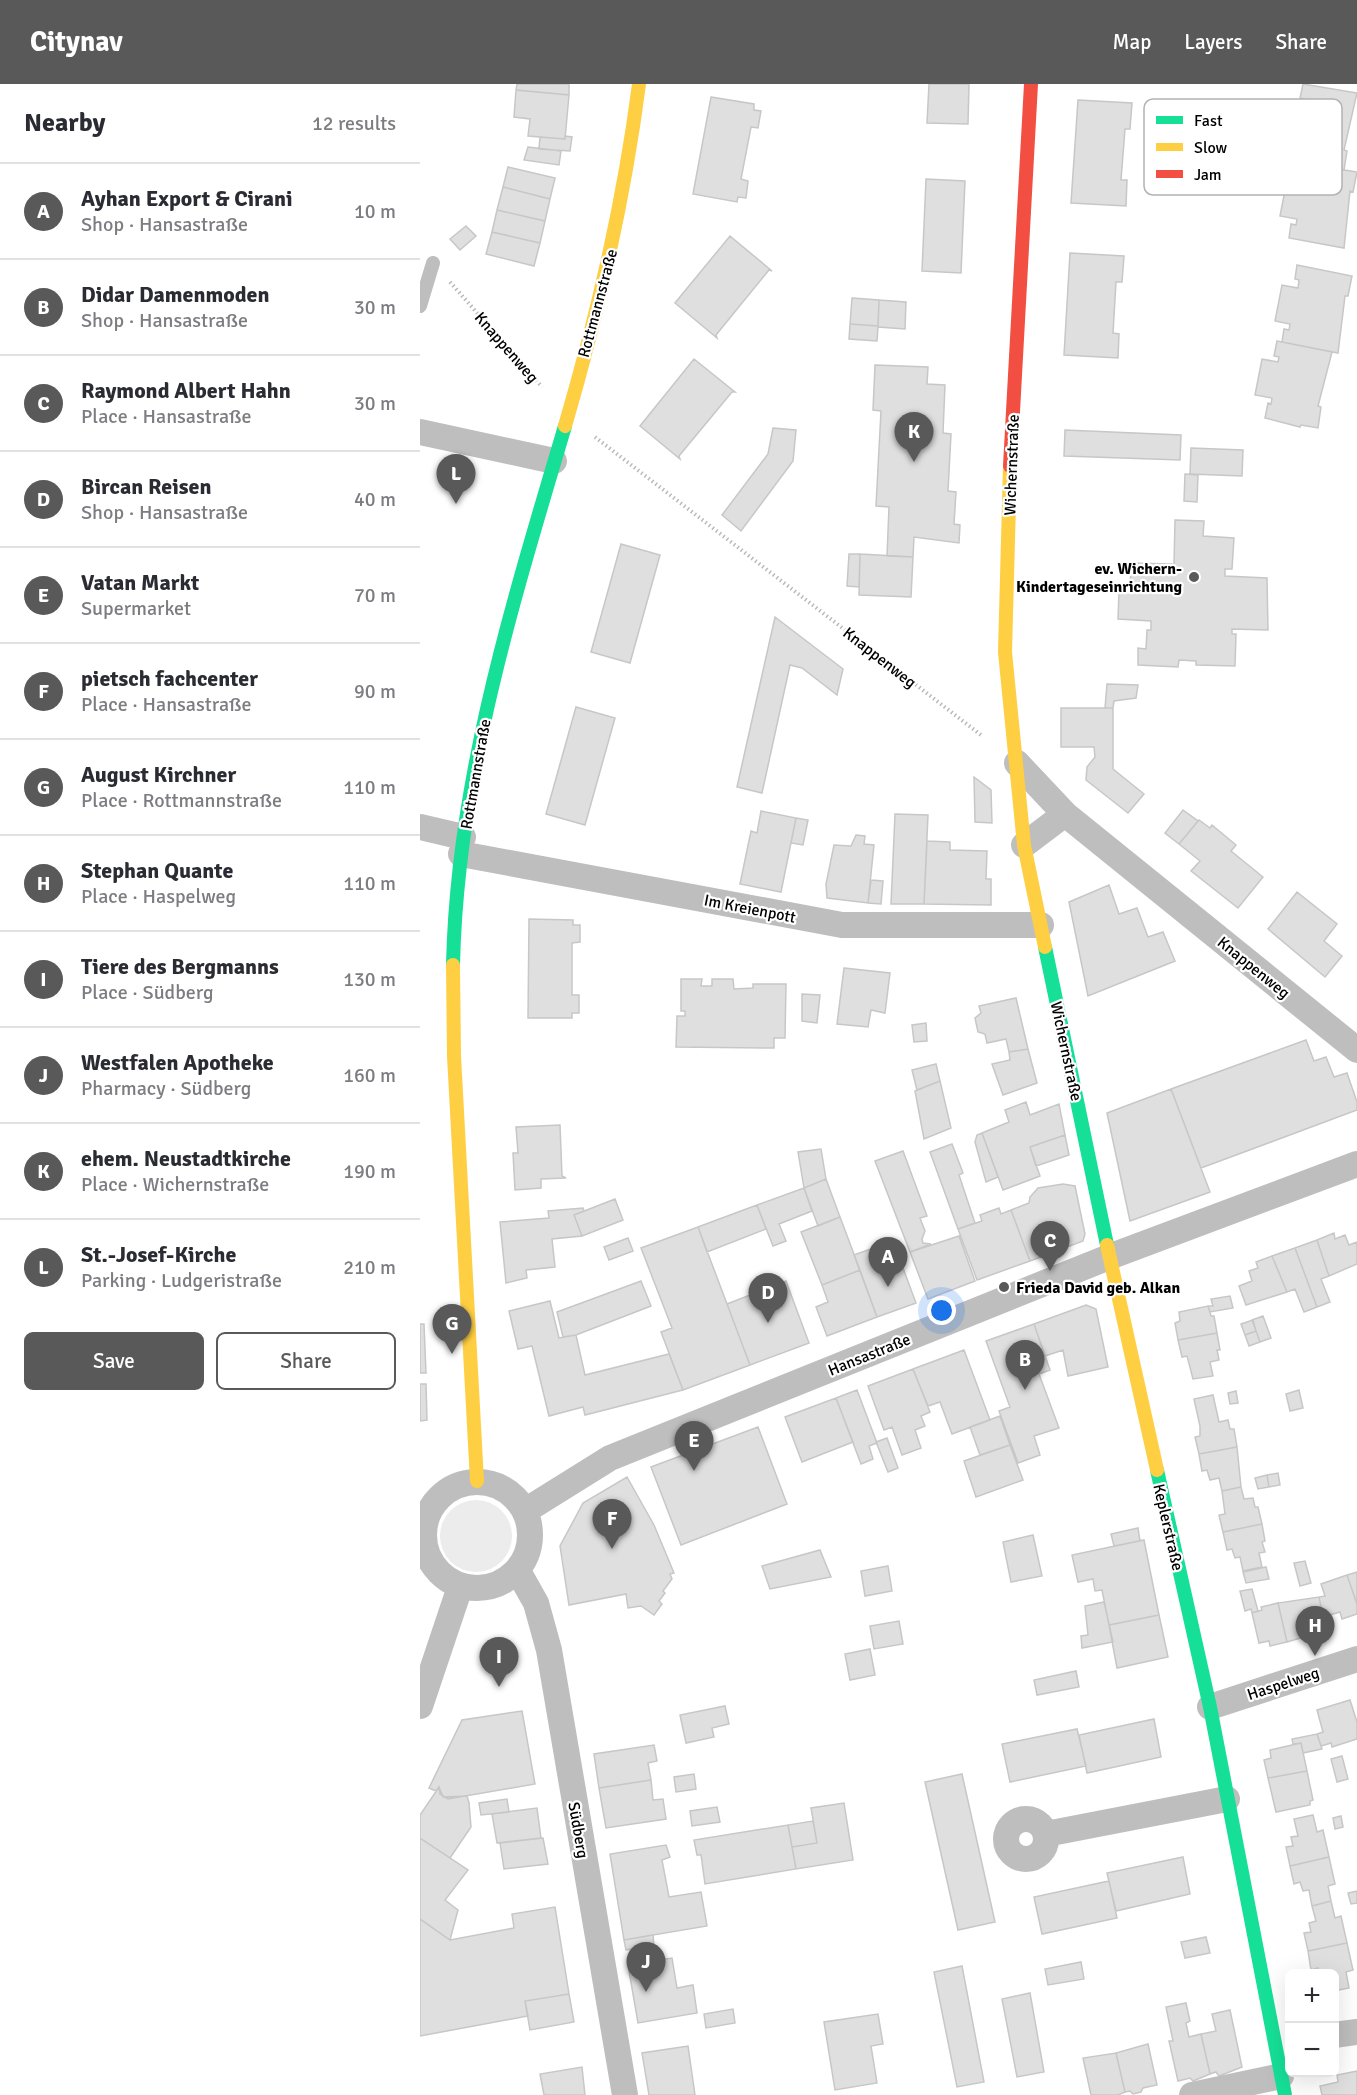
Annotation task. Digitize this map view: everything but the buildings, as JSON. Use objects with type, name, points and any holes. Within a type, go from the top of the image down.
[{"type":"street","name":"Rottmannstraße","points":[[477,1481],[453,1018],[454,938],[462,846],[477,750],[498,664],[607,269],[634,135],[639,84]]},
{"type":"street","name":"Wichernstraße","points":[[1031,84],[1012,407],[1005,652],[1024,845],[1109,1257]]},
{"type":"street","points":[[420,432],[554,461]]},
{"type":"street","name":"Knappenweg","points":[[1017,763],[1065,814],[1357,1050]]},
{"type":"street","points":[[1024,845],[1065,814]]},
{"type":"street","name":"Im Kreienpott","points":[[420,827],[462,846],[842,925],[1041,925]]},
{"type":"street","name":"Hansastraße","points":[[525,1511],[610,1458],[1109,1257],[1357,1164]]},
{"type":"street","name":"Keplerstraße","points":[[1109,1257],[1210,1707],[1227,1799],[1283,2041],[1283,2086],[1192,2095]]},
{"type":"street","points":[[477,1481],[505,1490],[525,1511],[530,1529],[529,1548],[518,1571],[506,1581],[492,1587],[476,1589],[460,1587],[435,1570],[422,1541],[425,1523],[432,1506],[443,1493],[459,1485],[477,1481]]},
{"type":"street","name":"Südberg","points":[[518,1571],[536,1603],[549,1650],[625,2095]]},
{"type":"street","points":[[420,1706],[460,1587]]},
{"type":"street","name":"Haspelweg","points":[[1210,1707],[1357,1659]]},
{"type":"street","points":[[1046,1834],[1227,1799]]},
{"type":"street","points":[[1339,2034],[1357,2032]]},
{"type":"lane","points":[[420,306],[433,263]]},
{"type":"path","name":"Knappenweg","points":[[433,263],[567,415],[1017,763]]},
{"type":"shaded area","points":[[476,1500],[496,1506],[506,1516],[512,1536],[506,1556],[496,1566],[476,1572],[456,1566],[446,1556],[440,1536],[446,1516],[456,1506]]},
{"type":"traffic: fast","points":[[453,965],[457,896],[476,759],[508,625],[565,426]]},
{"type":"traffic: fast","points":[[1045,947],[1107,1245]]},
{"type":"traffic: fast","points":[[1157,1470],[1210,1707],[1285,2095]]},
{"type":"traffic: slow","points":[[565,426],[609,256],[626,171],[639,84]]},
{"type":"traffic: slow","points":[[1010,466],[1005,652],[1024,845],[1045,947]]},
{"type":"traffic: slow","points":[[453,965],[454,1056],[477,1481]]},
{"type":"traffic: slow","points":[[1107,1245],[1157,1470]]},
{"type":"traffic: jam","points":[[1010,466],[1031,84]]},
{"type":"place","name":"ehem. Neustadtkirche","points":[[914,462]]},
{"type":"place","name":"St.-Josef-Kirche","points":[[456,504]]},
{"type":"place","name":"ev. Wichern- Kindertageseinrichtung","points":[[1194,577]]},
{"type":"place","name":"Raymond Albert Hahn","points":[[1050,1271]]},
{"type":"place","name":"Ayhan Export & Cirani","points":[[888,1287]]},
{"type":"place","name":"Frieda David geb. Alkan","points":[[1004,1287]]},
{"type":"place","name":"Bircan Reisen","points":[[768,1323]]},
{"type":"place","name":"August Kirchner","points":[[452,1354]]},
{"type":"place","name":"Didar Damenmoden","points":[[1025,1390]]},
{"type":"place","name":"Vatan Markt","points":[[694,1471]]},
{"type":"place","name":"pietsch fachcenter","points":[[612,1549]]},
{"type":"place","name":"Stephan Quante","points":[[1315,1656]]},
{"type":"place","name":"Tiere des Bergmanns","points":[[499,1687]]},
{"type":"place","name":"Westfalen Apotheke","points":[[646,1992]]}]
